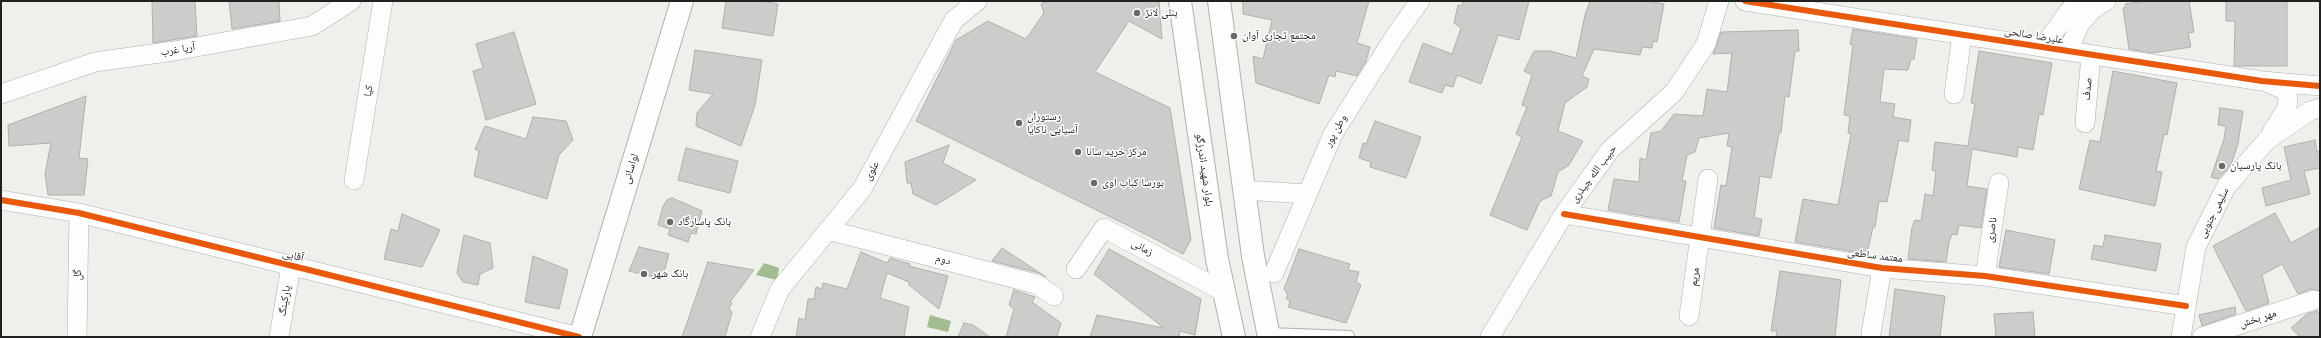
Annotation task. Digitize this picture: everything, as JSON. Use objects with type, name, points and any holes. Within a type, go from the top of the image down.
[{"type":"main road","name":"لواسانی","points":[[579,337],[682,1]]},
{"type":"main road","name":"بلوار شهید اندرزگو","points":[[1180,1],[1217,259],[1234,337]]},
{"type":"main road","points":[[1219,1],[1253,256],[1269,335]]},
{"type":"street","name":"آریا غرب","points":[[1,94],[95,62],[174,51],[312,26],[351,1]]},
{"type":"street","name":"کیا","points":[[354,180],[384,1]]},
{"type":"street","name":"علوی","points":[[760,337],[780,289],[862,189],[954,20],[977,1]]},
{"type":"street","name":"وطن پور","points":[[1274,273],[1306,194],[1333,134],[1397,33],[1420,1]]},
{"type":"street","name":"حبیب الله چیذری","points":[[1490,337],[1564,214],[1610,150],[1674,92],[1706,44],[1719,1]]},
{"type":"street","name":"علیرضا صالحی","points":[[1745,1],[2262,81],[2320,86]]},
{"type":"street","points":[[2043,47],[2069,11],[2080,1]]},
{"type":"street","points":[[2068,51],[2080,24],[2093,9],[2106,1]]},
{"type":"street","points":[[1954,94],[1962,35]]},
{"type":"street","name":"صدف","points":[[2085,123],[2091,55]]},
{"type":"street","points":[[2262,81],[2285,90],[2288,97],[2287,108],[2266,140]]},
{"type":"street","name":"سلیمی جنوبی","points":[[2181,337],[2196,247],[2226,187],[2266,140],[2310,111],[2320,108]]},
{"type":"street","name":"مریم","points":[[1689,316],[1708,179]]},
{"type":"street","name":"ناصری","points":[[1984,276],[1999,183]]},
{"type":"street","points":[[1244,190],[1306,194]]},
{"type":"street","name":"آقایی","points":[[1,200],[80,213],[579,337]]},
{"type":"street","name":"گل","points":[[77,337],[80,213]]},
{"type":"street","name":"معتمد ساطعی","points":[[1564,214],[1882,268],[1984,276],[2186,306]]},
{"type":"street","name":"زمانی","points":[[1076,269],[1104,228],[1224,292]]},
{"type":"street","name":"دوم","points":[[828,230],[1036,284],[1054,296]]},
{"type":"street","name":"پارکینگ","points":[[279,337],[291,266]]},
{"type":"street","points":[[1871,334],[1882,268]]},
{"type":"street","name":"مهر بخش","points":[[2202,337],[2314,300]]},
{"type":"lane","points":[[1269,335],[1349,336]]},
{"type":"shaded area","points":[[764,263],[779,268],[777,280],[756,275]]},
{"type":"shaded area","points":[[930,315],[951,321],[948,332],[927,327]]},
{"type":"building","points":[[152,1],[195,1],[197,36],[153,43]]},
{"type":"building","points":[[229,1],[279,1],[280,21],[232,29]]},
{"type":"building","points":[[726,1],[762,1],[778,4],[773,36],[722,28]]},
{"type":"building","name":"مرکز خرید سانا","points":[[1048,1],[1159,1],[1162,39],[1129,21],[1095,72],[1170,108],[1191,240],[1183,254],[916,121],[956,40],[988,21],[1026,39],[1044,13],[1041,4]]},
{"type":"building","points":[[1243,1],[1369,1],[1357,43],[1370,47],[1366,61],[1357,76],[1336,71],[1335,77],[1329,75],[1319,104],[1256,83],[1253,56],[1263,59],[1272,20],[1243,14]]},
{"type":"building","points":[[1463,1],[1529,1],[1519,40],[1498,35],[1481,84],[1457,75],[1453,87],[1445,85],[1442,93],[1409,82],[1423,43],[1452,54],[1461,28],[1454,23],[1458,5],[1462,6]]},
{"type":"building","points":[[1590,1],[1646,1],[1664,4],[1657,42],[1653,41],[1652,48],[1642,47],[1640,55],[1594,49],[1582,76],[1589,79],[1587,87],[1565,103],[1558,131],[1583,141],[1569,165],[1558,172],[1551,196],[1540,201],[1527,230],[1490,215],[1522,137],[1516,134],[1527,107],[1522,105],[1532,75],[1524,71],[1534,51],[1550,51],[1576,58],[1585,15]]},
{"type":"building","points":[[2147,1],[2189,1],[2194,32],[2188,33],[2191,47],[2152,53],[2129,49],[2123,8],[2126,7],[2125,4]]},
{"type":"building","points":[[2226,1],[2287,1],[2287,66],[2234,66],[2235,21],[2226,21]]},
{"type":"building","points":[[1853,29],[1917,39],[1914,59],[1911,59],[1908,70],[1884,69],[1880,102],[1895,104],[1893,117],[1911,120],[1908,142],[1899,140],[1887,202],[1879,201],[1875,227],[1873,227],[1867,254],[1795,242],[1803,199],[1838,205],[1851,134],[1848,133],[1850,116],[1844,115],[1853,45],[1850,44]]},
{"type":"building","points":[[1798,30],[1799,51],[1795,51],[1789,97],[1785,96],[1781,133],[1779,133],[1771,178],[1760,176],[1754,218],[1762,219],[1759,236],[1714,228],[1721,185],[1726,186],[1732,147],[1727,146],[1729,133],[1699,138],[1695,152],[1687,155],[1682,181],[1686,181],[1679,222],[1608,210],[1614,179],[1639,182],[1640,158],[1646,160],[1651,133],[1661,131],[1674,114],[1703,116],[1707,89],[1727,92],[1732,53],[1713,54],[1721,32]]},
{"type":"building","points":[[514,32],[536,104],[486,120],[473,71],[483,68],[476,44]]},
{"type":"building","points":[[695,50],[762,60],[755,105],[741,146],[696,126],[697,113],[713,94],[689,90]]},
{"type":"building","points":[[1979,51],[2052,63],[2043,115],[2039,114],[2033,150],[2018,147],[2017,157],[1972,149],[1967,186],[1987,189],[1981,228],[1959,225],[1957,235],[1952,234],[1949,242],[1946,262],[1908,259],[1912,227],[1915,220],[1921,221],[1925,194],[1933,196],[1936,171],[1932,170],[1935,142],[1968,146],[1975,104],[1971,103]]},
{"type":"building","points":[[2113,71],[2177,83],[2167,135],[2164,134],[2156,171],[2162,172],[2155,206],[2079,189],[2090,140],[2100,142]]},
{"type":"building","points":[[86,96],[79,158],[88,159],[84,195],[48,195],[45,174],[51,143],[9,146],[8,125]]},
{"type":"building","points":[[2220,108],[2243,111],[2238,144],[2231,165],[2218,179],[2211,177],[2224,139],[2226,126],[2218,125]]},
{"type":"building","points":[[533,117],[566,121],[573,140],[559,155],[547,199],[474,176],[479,151],[475,149],[485,126],[526,139]]},
{"type":"building","points":[[1375,121],[1421,137],[1406,178],[1370,167],[1371,162],[1359,158],[1363,143],[1366,144]]},
{"type":"building","points":[[2315,140],[2317,152],[2320,151],[2320,168],[2304,171],[2310,194],[2266,206],[2262,188],[2291,180],[2284,147]]},
{"type":"building","points":[[949,145],[943,163],[976,180],[936,205],[913,194],[911,183],[907,183],[905,162]]},
{"type":"building","points":[[686,148],[738,161],[730,193],[678,180]]},
{"type":"building","points":[[672,198],[702,211],[696,234],[691,233],[688,242],[668,235],[670,229],[658,225],[663,206],[667,200]]},
{"type":"building","points":[[2275,213],[2291,243],[2320,227],[2320,291],[2311,289],[2298,294],[2282,264],[2262,275],[2269,303],[2246,311],[2213,246]]},
{"type":"building","points":[[402,214],[440,230],[422,267],[384,259],[391,229],[398,231]]},
{"type":"building","points":[[2006,230],[2055,240],[2049,274],[1999,267]]},
{"type":"building","points":[[464,235],[490,243],[493,268],[480,274],[478,285],[463,282],[457,273]]},
{"type":"building","points":[[2105,235],[2161,244],[2156,271],[2091,259],[2094,245],[2103,247]]},
{"type":"building","points":[[639,247],[669,254],[662,279],[629,271]]},
{"type":"building","points":[[1002,248],[1046,277],[1039,273],[992,261]]},
{"type":"building","points":[[1109,249],[1201,299],[1195,335],[1180,331],[1179,337],[1090,337],[1097,315],[1164,328],[1094,274]]},
{"type":"building","points":[[1299,249],[1350,264],[1348,270],[1359,272],[1356,282],[1361,285],[1346,323],[1288,307],[1290,302],[1286,298],[1288,295],[1284,289]]},
{"type":"building","points":[[861,252],[887,263],[890,258],[910,264],[909,266],[948,276],[939,309],[909,285],[909,282],[887,273],[880,298],[909,307],[904,337],[796,337],[799,318],[805,320],[808,299],[814,299],[816,287],[822,289],[823,283],[847,289]]},
{"type":"building","points":[[533,256],[568,270],[559,309],[525,302]]},
{"type":"building","points":[[708,262],[754,270],[730,302],[732,303],[729,309],[732,312],[725,337],[682,337]]},
{"type":"building","points":[[1780,271],[1841,280],[1835,337],[1776,337],[1777,331],[1771,331]]},
{"type":"building","points":[[1895,289],[1945,296],[1940,337],[1889,337]]},
{"type":"building","points":[[1014,290],[1035,297],[1032,302],[1061,323],[1057,337],[1006,337],[1014,309],[1009,305]]},
{"type":"building","points":[[2235,307],[2236,314],[2202,326],[2199,315]]},
{"type":"building","points":[[2317,311],[2320,314],[2320,337],[2300,337],[2291,328],[2307,314]]},
{"type":"building","points":[[2033,312],[2035,335],[2031,337],[1996,337],[1994,314]]},
{"type":"building","points":[[964,323],[973,325],[990,337],[958,337]]},
{"type":"cycle path","points":[[1745,1],[2262,81],[2320,86]]},
{"type":"cycle path","points":[[1,200],[79,213],[579,337]]},
{"type":"cycle path","points":[[1564,214],[1882,268],[1985,276],[2186,306]]},
{"type":"place","name":"بنلی لانژ","points":[[1137,13]]},
{"type":"place","name":"مجتمع تجاری آوان","points":[[1234,36]]},
{"type":"place","name":"رستوران آسیایی ناکایا","points":[[1019,123]]},
{"type":"place","name":"مرکز خرید سانا","points":[[1078,152]]},
{"type":"place","name":"بانک پارسیان","points":[[2222,166]]},
{"type":"place","name":"بورسا کباب اوی","points":[[1094,183]]},
{"type":"place","name":"بانک پاسارگاد","points":[[670,222]]},
{"type":"place","name":"بانک شهر","points":[[644,274]]}]
